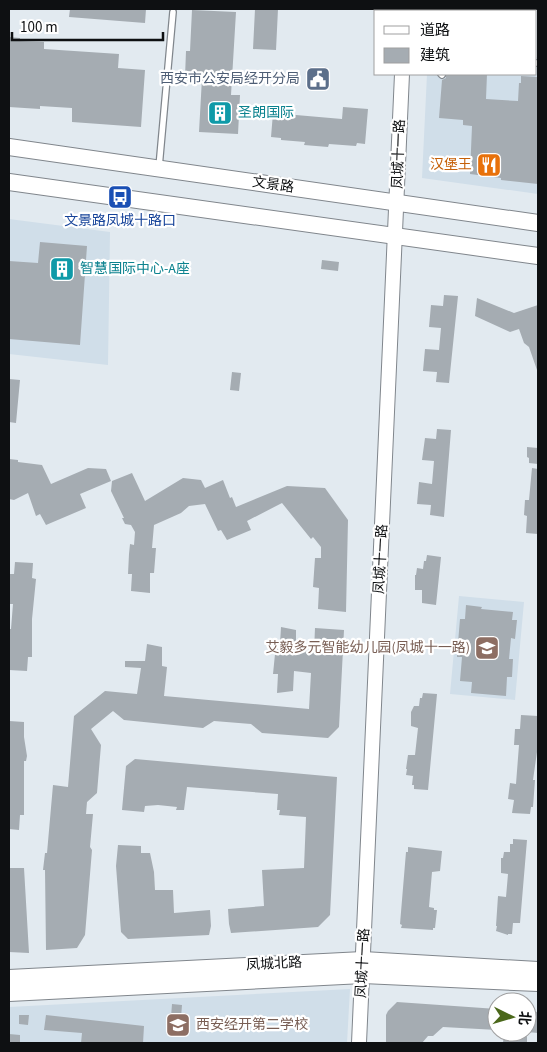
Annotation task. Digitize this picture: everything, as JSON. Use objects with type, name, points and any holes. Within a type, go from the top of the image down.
[{"type":"main road","name":"文景路","points":[[9,147],[538,223]]},
{"type":"main road","points":[[9,182],[538,256]]},
{"type":"main road","name":"凤城北路","points":[[9,978],[363,967],[538,970]]},
{"type":"main road","name":"凤城北路","points":[[9,993],[363,967],[538,983]]},
{"type":"street","name":"凤城十一路","points":[[359,1043],[402,75]]},
{"type":"lane","points":[[158,169],[174,12]]},
{"type":"shaded area","points":[[538,58],[538,194],[422,178],[427,75],[537,75]]},
{"type":"shaded area","points":[[9,219],[110,232],[108,365],[9,354]]},
{"type":"shaded area","name":"艾毅多元智能幼儿园(凤城十一路)","points":[[459,596],[524,602],[515,700],[450,694]]},
{"type":"shaded area","name":"西安经开第二学校","points":[[350,989],[347,1043],[9,1043],[9,1007]]},
{"type":"building","points":[[70,9],[146,9],[145,23],[69,17]]},
{"type":"building","points":[[255,9],[278,9],[276,50],[253,49]]},
{"type":"building","points":[[192,10],[236,12],[231,95],[240,95],[238,134],[199,132],[202,78],[185,77],[186,51],[190,51]]},
{"type":"building","points":[[9,37],[20,38],[20,41],[44,42],[44,49],[119,54],[118,68],[145,70],[141,127],[72,122],[72,108],[40,106],[40,109],[9,107]]},
{"type":"building","points":[[446,75],[487,75],[486,99],[518,101],[521,76],[538,77],[538,184],[470,174],[472,126],[463,125],[463,120],[439,118],[442,80],[446,78]]},
{"type":"building","points":[[343,107],[368,109],[365,144],[357,143],[356,146],[329,144],[328,147],[304,145],[305,142],[281,140],[281,138],[271,137],[273,113],[342,119]]},
{"type":"building","points":[[40,242],[87,246],[80,345],[9,339],[9,261],[38,263]]},
{"type":"building","points":[[322,260],[339,262],[338,271],[321,269]]},
{"type":"building","points":[[444,295],[458,296],[449,383],[436,382],[437,372],[423,371],[425,349],[439,350],[441,328],[429,327],[431,305],[443,306]]},
{"type":"building","points":[[477,298],[514,313],[538,305],[538,370],[529,347],[524,343],[519,329],[510,332],[475,316]]},
{"type":"building","points":[[232,372],[241,373],[239,391],[230,390]]},
{"type":"building","points":[[9,379],[20,380],[16,423],[9,422]]},
{"type":"building","points":[[437,429],[451,430],[444,517],[430,515],[431,505],[417,504],[419,482],[432,484],[434,461],[422,460],[425,438],[436,439]]},
{"type":"building","points":[[527,447],[538,448],[538,464],[529,463]]},
{"type":"building","points":[[9,459],[42,465],[51,484],[88,468],[106,469],[111,481],[80,494],[86,508],[46,525],[40,514],[36,516],[28,493],[14,500],[9,499]]},
{"type":"building","points":[[532,468],[538,469],[538,534],[526,533],[527,516],[524,515],[525,500],[529,500]]},
{"type":"building","points":[[132,473],[145,501],[183,478],[201,480],[205,488],[223,480],[230,498],[232,497],[236,507],[287,486],[325,488],[348,520],[346,612],[318,609],[319,588],[313,587],[315,558],[321,558],[321,547],[313,537],[311,539],[282,503],[247,521],[251,530],[227,540],[221,530],[218,531],[205,504],[189,506],[181,513],[154,525],[152,548],[156,548],[154,573],[150,573],[150,593],[131,591],[132,574],[128,574],[129,554],[130,544],[134,545],[135,532],[131,525],[125,524],[111,491],[112,481]]},
{"type":"building","points":[[427,555],[441,557],[436,605],[422,603],[422,590],[415,590],[417,568],[423,569]]},
{"type":"building","points":[[15,562],[33,563],[32,578],[36,579],[32,619],[32,657],[28,657],[27,671],[9,670],[9,629],[11,629],[13,604],[9,604],[9,574],[14,574]]},
{"type":"building","name":"艾毅多元智能幼儿园(凤城十一路)","points":[[466,605],[482,607],[481,609],[513,612],[512,620],[517,620],[515,639],[511,638],[509,659],[513,659],[512,677],[507,677],[506,696],[471,693],[472,682],[460,681],[462,657],[457,657],[458,643],[460,619],[465,619]]},
{"type":"building","points":[[281,627],[296,630],[296,649],[314,651],[315,628],[344,630],[339,727],[328,738],[262,733],[251,724],[214,721],[203,728],[124,720],[113,711],[91,729],[101,745],[97,793],[87,802],[86,814],[93,814],[85,935],[77,948],[46,950],[45,870],[43,870],[45,853],[47,853],[53,785],[68,787],[74,716],[105,691],[137,694],[141,668],[125,667],[125,661],[145,661],[147,644],[162,647],[162,666],[167,667],[164,696],[309,709],[311,673],[294,671],[293,691],[277,693],[278,674],[273,674],[276,644],[280,644]]},
{"type":"building","points":[[423,693],[437,694],[428,790],[414,789],[414,785],[412,785],[413,776],[406,775],[408,755],[415,755],[418,728],[411,726],[411,712],[414,706],[419,706]]},
{"type":"building","points":[[521,715],[538,716],[538,745],[533,780],[535,780],[533,807],[531,807],[530,814],[512,813],[514,800],[508,799],[510,783],[516,784],[519,745],[514,745],[515,729],[520,729]]},
{"type":"building","points":[[9,721],[24,722],[27,756],[26,761],[24,761],[24,815],[20,815],[19,830],[9,829]]},
{"type":"building","points":[[135,759],[337,777],[330,915],[318,927],[231,933],[228,909],[264,906],[262,870],[304,868],[306,817],[279,815],[280,810],[277,810],[278,794],[187,787],[184,810],[176,810],[177,807],[158,805],[145,806],[144,812],[122,810],[126,766]]},
{"type":"building","points":[[513,839],[527,840],[520,923],[513,923],[512,934],[508,935],[496,931],[496,926],[498,896],[506,897],[508,874],[501,873],[501,858],[503,858],[504,852],[510,852],[510,844],[513,844]]},
{"type":"building","points":[[118,845],[141,846],[141,853],[150,853],[155,890],[173,890],[174,913],[210,910],[211,926],[209,935],[128,939],[121,932],[116,866]]},
{"type":"building","points":[[408,847],[442,851],[440,871],[432,872],[429,907],[437,910],[435,928],[433,930],[401,928],[406,852],[408,852]]},
{"type":"building","points":[[9,868],[24,868],[29,953],[9,952]]},
{"type":"building","points":[[397,1002],[487,1008],[487,1029],[443,1027],[433,1036],[428,1036],[422,1043],[386,1043],[386,1015]]},
{"type":"building","points":[[172,1004],[182,1005],[181,1018],[171,1017]]},
{"type":"building","points":[[537,1012],[538,1012],[537,1033]]},
{"type":"building","points":[[19,1015],[29,1015],[28,1025],[19,1024]]},
{"type":"building","points":[[46,1015],[144,1026],[143,1043],[81,1043],[82,1033],[44,1030]]},
{"type":"building","points":[[9,1034],[20,1035],[20,1043],[9,1043]]},
{"type":"building","points":[[503,1042],[527,1042],[527,1043]]},
{"type":"place","name":"西安市公安局经开分局","points":[[318,79]]},
{"type":"place","name":"圣朗国际","points":[[220,113]]},
{"type":"place","name":"汉堡王","points":[[489,165]]},
{"type":"place","name":"文景路凤城十路口","points":[[120,197]]},
{"type":"place","name":"智慧国际中心-A座","points":[[62,269]]},
{"type":"place","name":"艾毅多元智能幼儿园(凤城十一路)","points":[[487,648]]},
{"type":"place","name":"西安经开第二学校","points":[[178,1025]]}]
